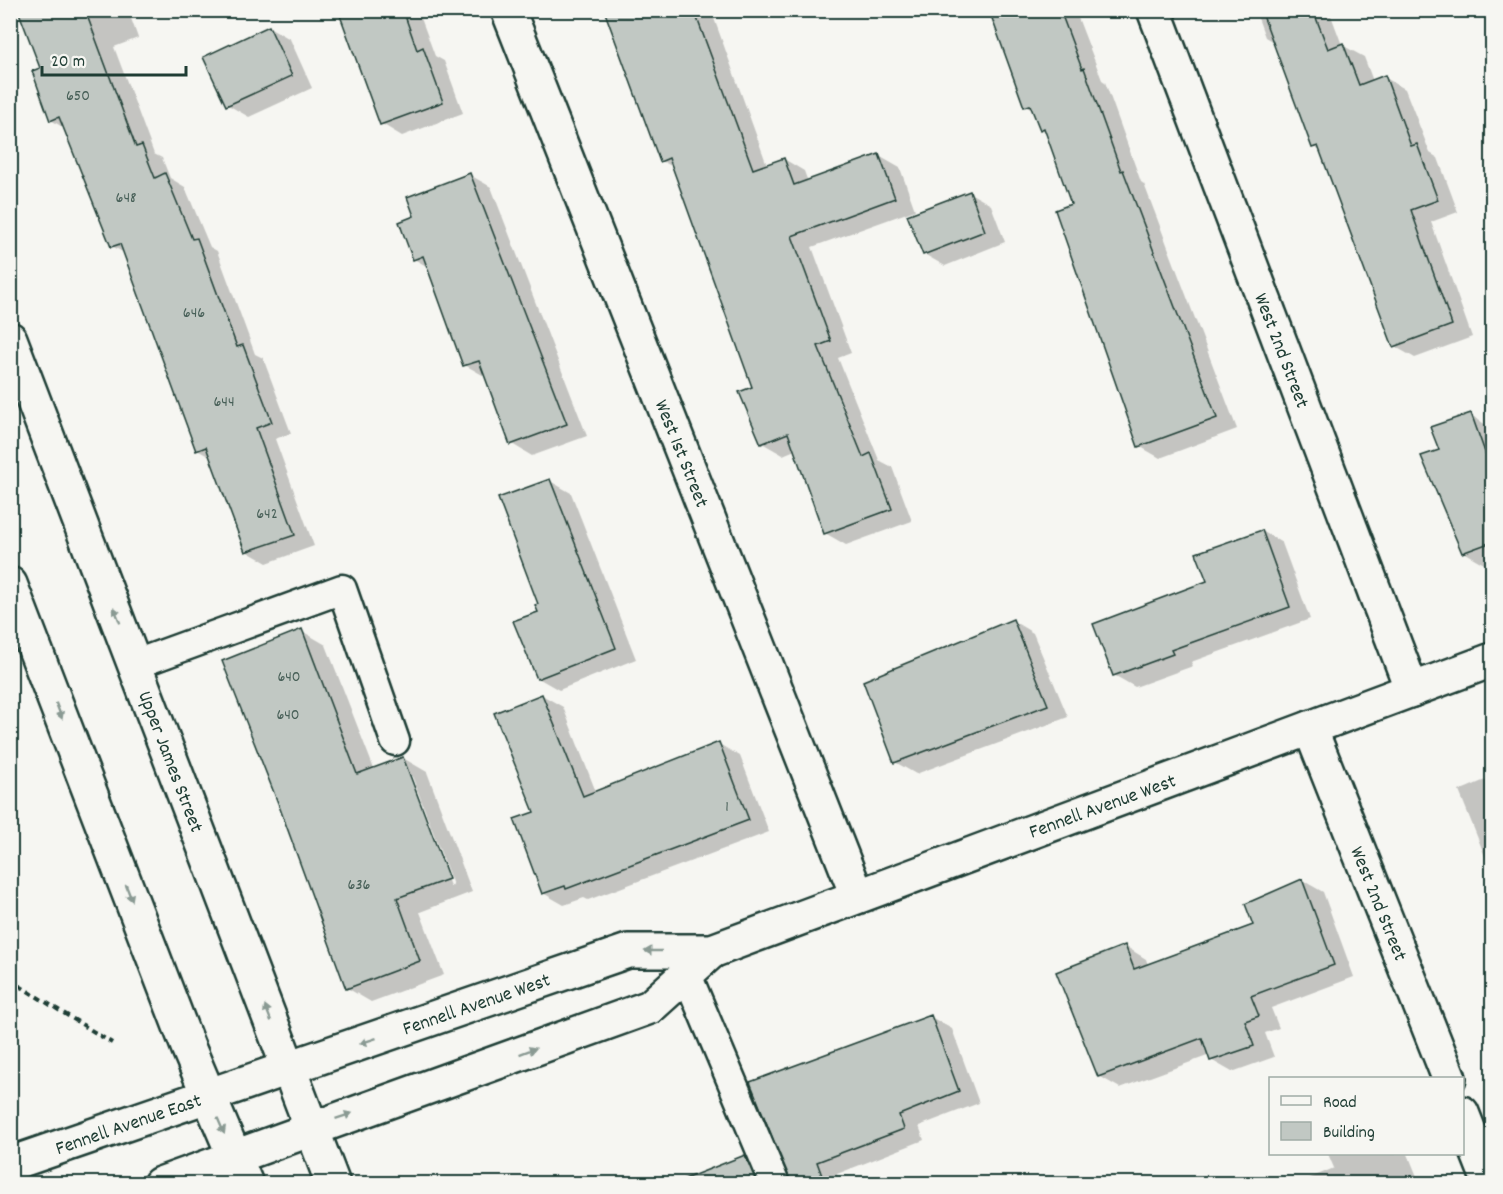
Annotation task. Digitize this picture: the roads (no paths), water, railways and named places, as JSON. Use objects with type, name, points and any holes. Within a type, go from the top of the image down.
[{"type":"main road","name":"West 1st Street","points":[[508,10],[857,896]]},
{"type":"main road","name":"West 2nd Street","points":[[1154,10],[1412,690]]},
{"type":"main road","name":"Upper James Street","points":[[10,339],[333,1184]]},
{"type":"main road","points":[[10,584],[209,1096],[240,1170],[160,1184]]},
{"type":"main road","name":"Fennell Avenue West","points":[[245,1082],[628,951],[712,951],[1492,660]]},
{"type":"main road","name":"West 2nd Street","points":[[1310,728],[1449,1077]]},
{"type":"main road","name":"Fennell Avenue West","points":[[240,1170],[270,1143],[650,1007],[712,951]]},
{"type":"main road","name":"Fennell Avenue East","points":[[10,1164],[245,1082]]},
{"type":"main road","points":[[1464,1118],[1490,1184]]},
{"type":"lane","points":[[136,664],[342,589],[395,741]]},
{"type":"lane","points":[[687,975],[775,1184]]}]
